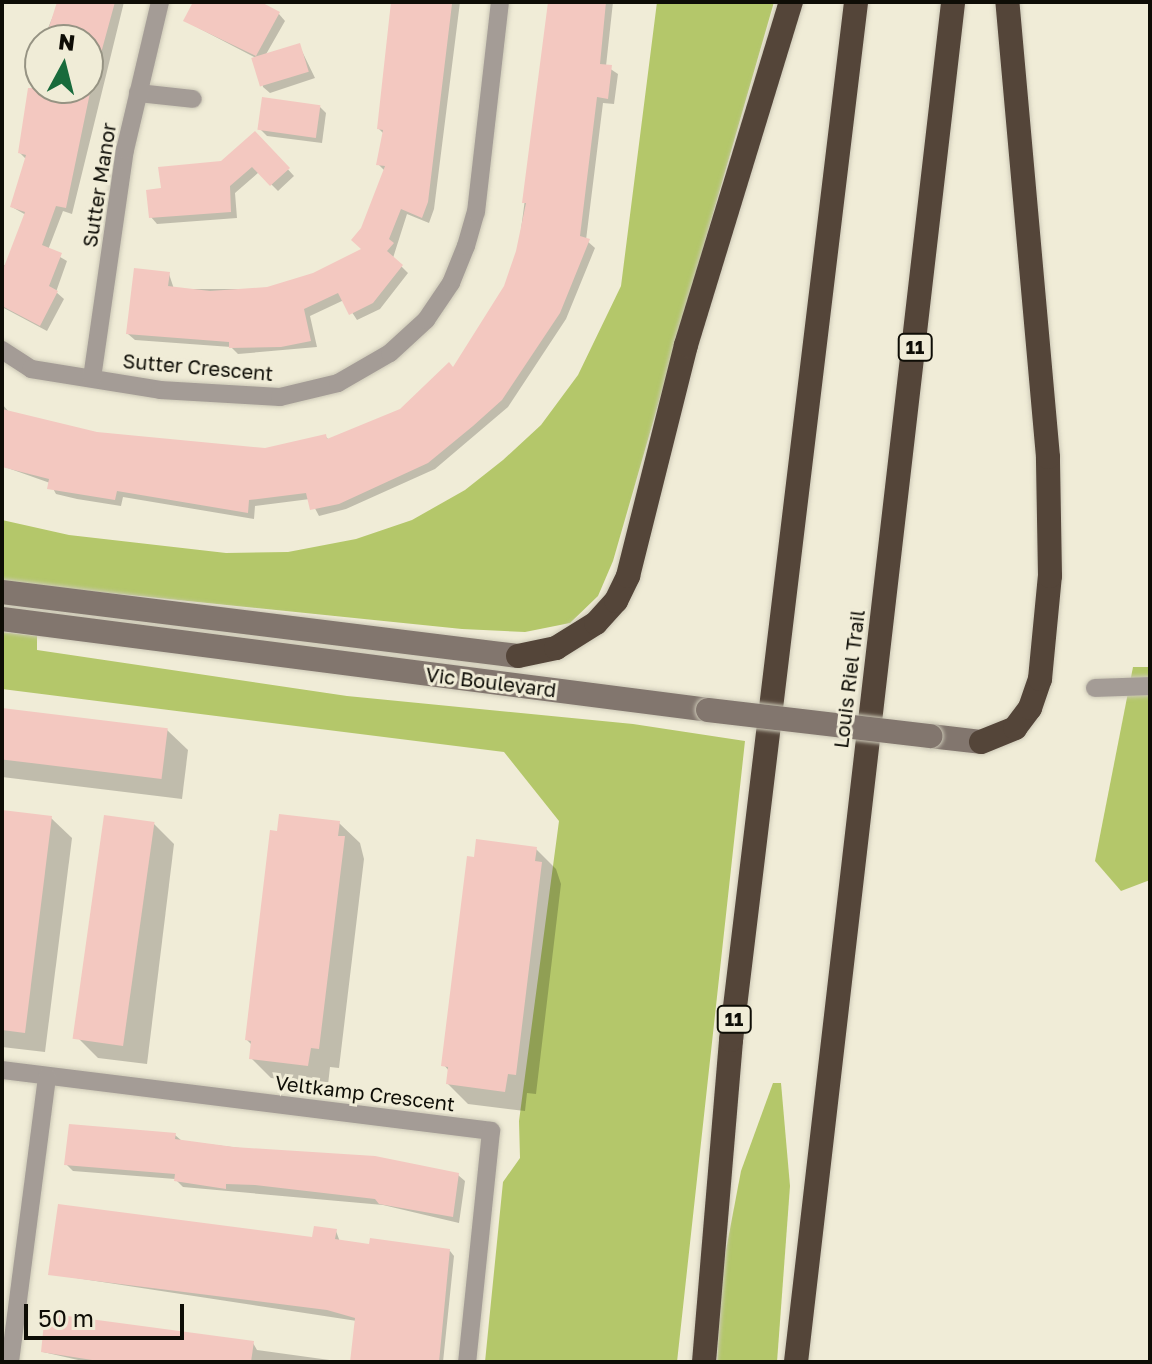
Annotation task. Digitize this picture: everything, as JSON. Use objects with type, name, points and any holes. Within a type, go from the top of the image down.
[{"type":"highway","points":[[518,656],[556,648],[596,623],[616,601],[628,576],[686,345],[791,2]]},
{"type":"highway","name":"11","points":[[704,1362],[731,1040],[856,2]]},
{"type":"highway","name":"Louis Riel Trail","points":[[796,1362],[953,2]]},
{"type":"highway","points":[[981,742],[1015,728],[1030,708],[1040,679],[1050,576],[1048,457],[1007,2]]},
{"type":"street","name":"Sutter Manor","points":[[92,378],[138,93],[160,2]]},
{"type":"street","name":"Sutter Crescent","points":[[2,350],[31,369],[174,391],[280,397],[338,383],[390,353],[426,320],[451,283],[476,212],[500,2]]},
{"type":"street","points":[[138,93],[193,99]]},
{"type":"street","name":"Vic Boulevard","points":[[2,592],[518,656]]},
{"type":"street","name":"Vic Boulevard","points":[[2,619],[981,742]]},
{"type":"street","points":[[1095,688],[1150,686]]},
{"type":"street","name":"Veltkamp Crescent","points":[[2,1070],[491,1131],[467,1362]]},
{"type":"street","points":[[10,1362],[47,1076]]},
{"type":"green space","points":[[657,2],[774,2],[613,561],[598,596],[570,623],[525,632],[462,629],[2,582],[2,520],[69,535],[226,553],[288,552],[356,539],[412,520],[465,490],[503,460],[541,425],[578,375],[621,286]]},
{"type":"green space","points":[[2,632],[37,636],[37,650],[347,696],[633,724],[745,741],[677,1362],[485,1362],[503,1182],[520,1158],[519,1121],[559,821],[504,752],[2,689]]},
{"type":"green space","points":[[1133,667],[1150,667],[1150,880],[1121,891],[1095,861]]},
{"type":"green space","points":[[773,1083],[781,1083],[790,1186],[777,1362],[717,1362],[722,1271],[741,1171]]},
{"type":"building","points":[[57,2],[115,2],[104,42],[104,24],[50,24]]},
{"type":"building","points":[[193,2],[261,2],[280,12],[256,56],[183,21]]},
{"type":"building","points":[[391,2],[452,4],[428,202],[422,218],[401,209],[389,239],[394,243],[387,251],[403,265],[373,303],[349,315],[338,293],[304,309],[311,341],[281,347],[229,348],[229,342],[126,334],[134,268],[170,272],[168,286],[210,291],[267,287],[313,273],[361,249],[351,240],[361,228],[385,166],[376,165],[383,130],[377,129]]},
{"type":"building","points":[[548,2],[606,2],[600,64],[612,65],[608,99],[597,97],[580,236],[590,239],[560,313],[502,400],[473,426],[428,463],[339,504],[310,510],[306,493],[249,500],[248,513],[117,491],[115,500],[47,489],[49,479],[2,467],[2,409],[97,432],[265,448],[326,434],[327,439],[400,409],[449,362],[453,367],[504,286],[516,251],[526,203],[522,203]]},
{"type":"building","points":[[300,43],[309,72],[260,87],[251,58]]},
{"type":"building","points":[[262,97],[320,105],[316,138],[257,130]]},
{"type":"building","points":[[26,104],[88,104],[66,208],[56,206],[42,245],[62,253],[49,286],[58,291],[40,326],[2,306],[2,272],[25,212],[10,207],[26,155],[18,153]]},
{"type":"building","points":[[255,131],[290,168],[270,186],[252,167],[230,186],[231,212],[149,218],[146,190],[161,188],[158,167],[221,161]]},
{"type":"building","points":[[2,708],[168,728],[162,779],[2,759]]},
{"type":"building","points":[[2,810],[52,816],[25,1033],[2,1030]]},
{"type":"building","points":[[279,814],[340,821],[338,836],[345,836],[319,1049],[311,1048],[308,1066],[249,1059],[251,1041],[245,1040],[270,830],[277,831]]},
{"type":"building","points":[[104,815],[155,822],[123,1046],[73,1039]]},
{"type":"building","points":[[476,839],[537,847],[535,861],[542,862],[516,1075],[508,1074],[505,1092],[446,1084],[448,1067],[441,1066],[467,856],[474,857]]},
{"type":"building","points":[[69,1124],[176,1133],[175,1139],[234,1147],[375,1156],[459,1173],[453,1217],[379,1204],[375,1199],[255,1185],[226,1184],[226,1189],[174,1181],[175,1174],[64,1165]]},
{"type":"building","points":[[58,1204],[312,1237],[314,1226],[337,1229],[335,1239],[369,1244],[370,1238],[450,1249],[439,1362],[350,1362],[355,1318],[327,1310],[48,1275]]},
{"type":"building","points":[[45,1313],[254,1341],[251,1362],[105,1362],[41,1352]]}]
